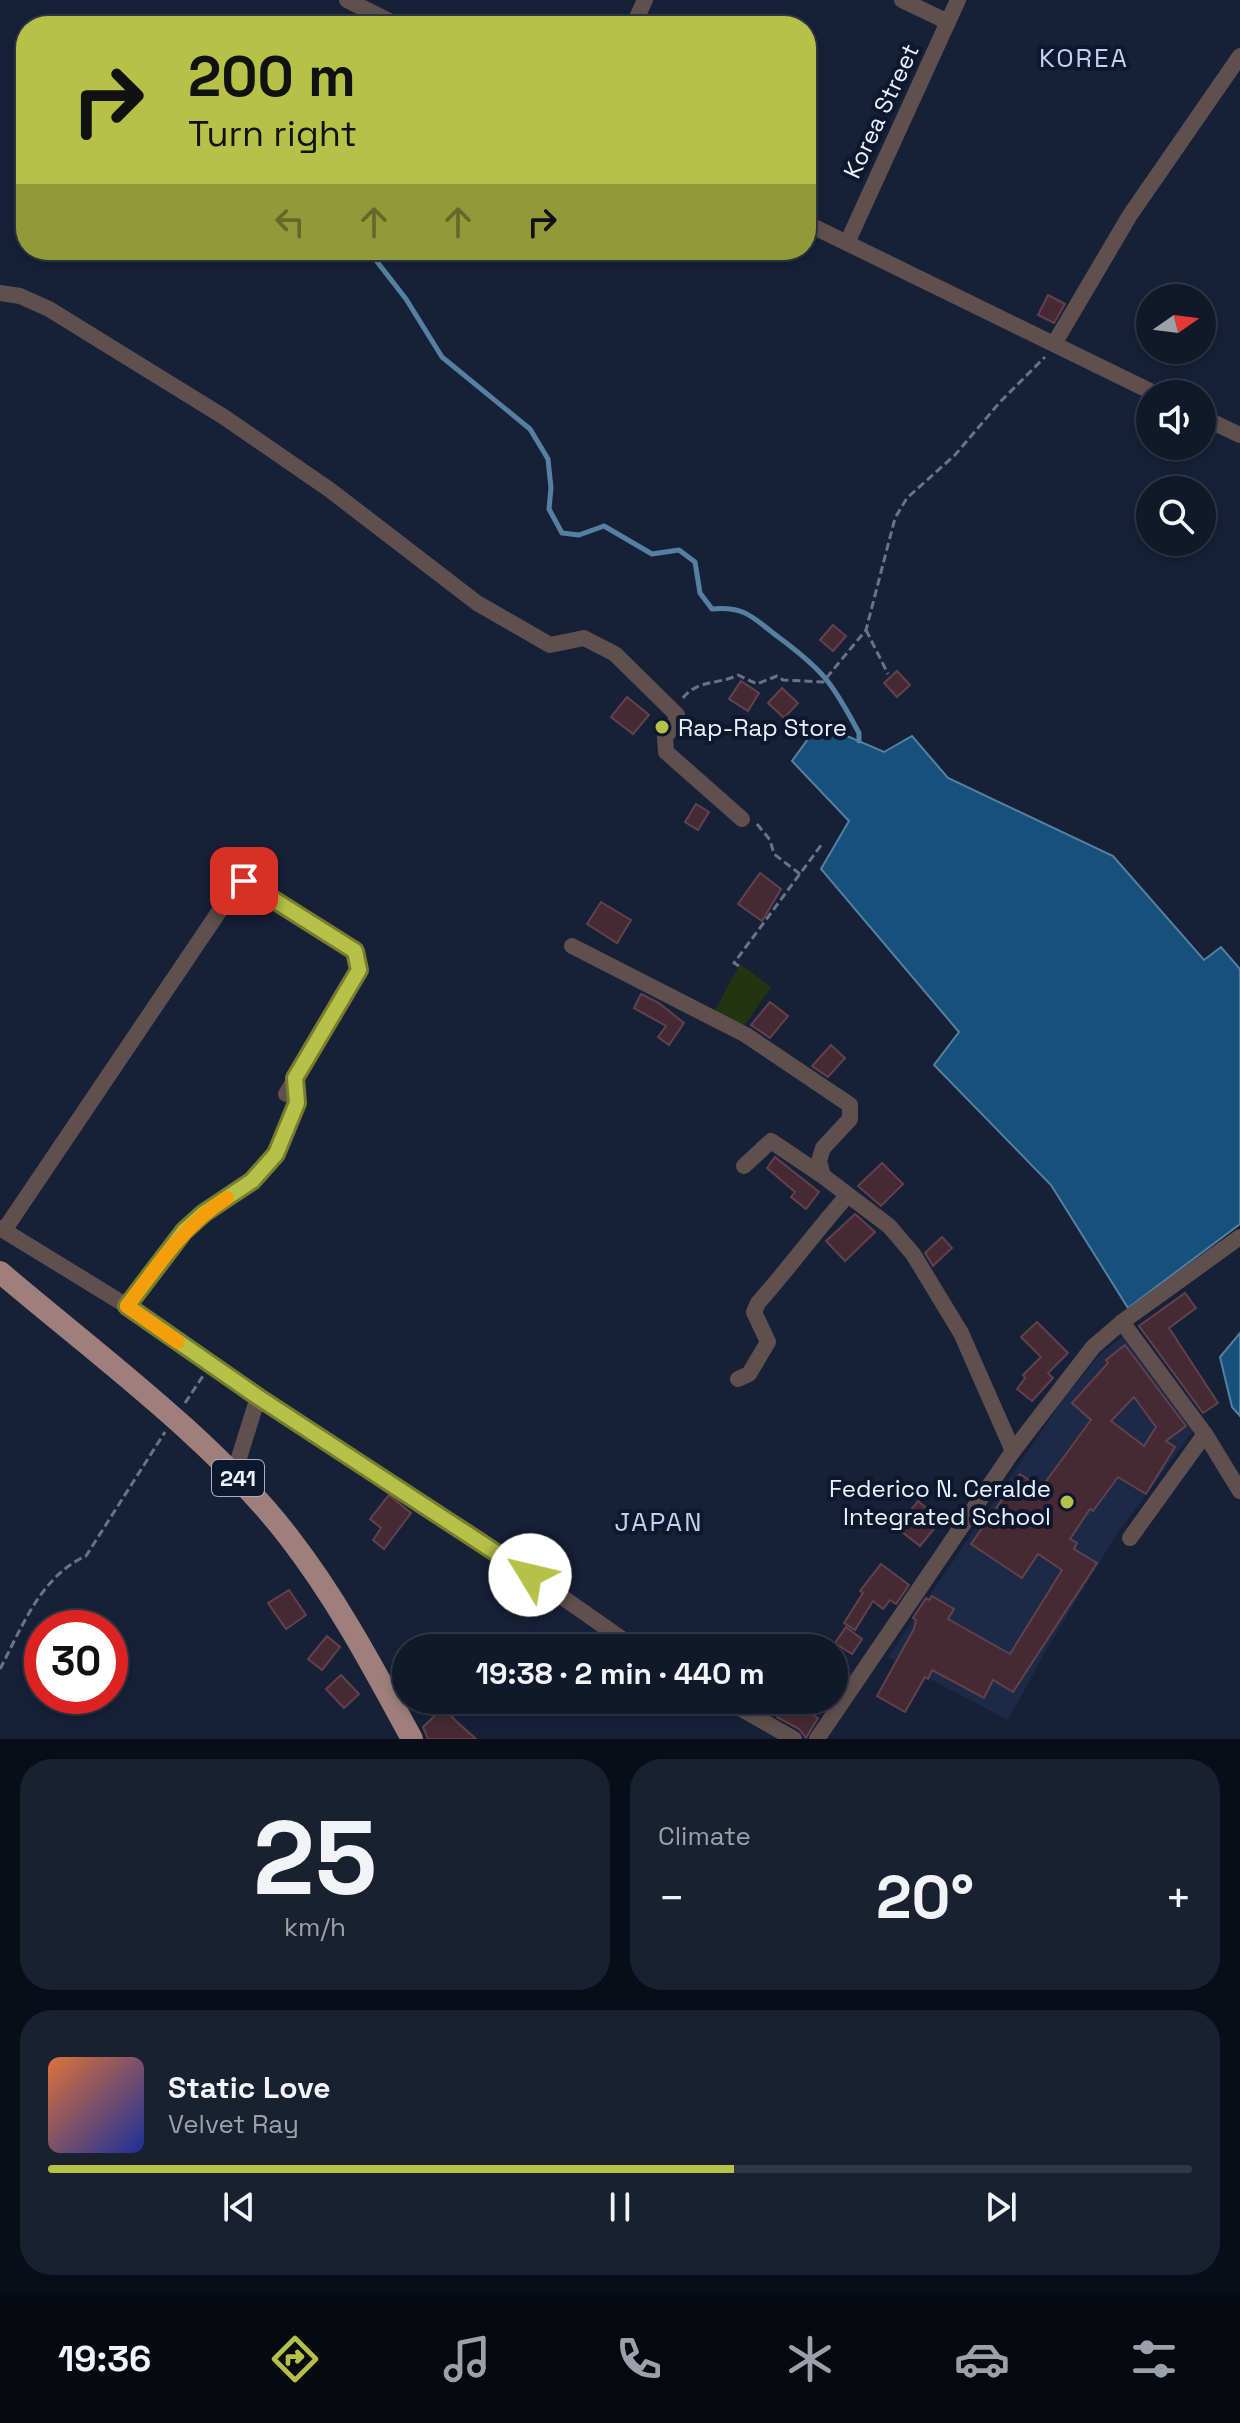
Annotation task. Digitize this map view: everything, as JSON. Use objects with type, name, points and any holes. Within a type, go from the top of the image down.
[{"type":"main road","name":"241","points":[[0,1272],[234,1474],[287,1534],[330,1594],[412,1739]]},
{"type":"street","points":[[347,0],[379,16]]},
{"type":"street","points":[[902,0],[948,22]]},
{"type":"street","name":"Korea Street","points":[[847,243],[958,0]]},
{"type":"street","points":[[1054,344],[1130,215],[1240,56]]},
{"type":"street","points":[[816,228],[1136,384]]},
{"type":"street","points":[[0,293],[20,296],[49,309],[224,417],[330,490],[477,603],[550,645],[584,638],[615,654],[675,710],[678,720],[665,737],[666,752],[742,819]]},
{"type":"street","points":[[1216,424],[1240,435]]},
{"type":"street","points":[[286,1094],[356,977],[358,957],[355,951],[249,882],[239,882],[2,1228],[127,1306],[258,1397],[482,1541],[615,1634]]},
{"type":"street","points":[[572,946],[746,1035],[850,1105],[850,1119],[823,1148],[819,1161],[823,1176]]},
{"type":"street","points":[[127,1306],[184,1231],[265,1169],[276,1154],[297,1103],[295,1078]]},
{"type":"street","points":[[744,1166],[771,1141],[889,1226],[913,1254],[961,1333],[1013,1451]]},
{"type":"street","points":[[738,1379],[749,1374],[768,1342],[754,1312],[758,1303],[802,1254],[817,1230],[847,1196]]},
{"type":"street","points":[[817,1739],[1013,1451],[1093,1347],[1122,1322],[1240,1237]]},
{"type":"street","points":[[1122,1322],[1205,1434],[1240,1491]]},
{"type":"street","points":[[234,1474],[258,1397]]},
{"type":"street","points":[[1130,1538],[1205,1434]]},
{"type":"street","points":[[750,1714],[794,1739]]},
{"type":"path","points":[[675,710],[691,689],[711,681],[723,683],[738,675],[757,684],[777,676],[783,680],[823,682],[866,630],[895,518],[907,498],[955,455],[1000,402],[1038,366],[1054,344]]},
{"type":"path","points":[[866,630],[888,674]]},
{"type":"path","points":[[742,819],[757,825],[770,840],[774,854],[800,874]]},
{"type":"path","points":[[739,966],[734,963],[822,844]]},
{"type":"path","points":[[0,1669],[35,1601],[68,1564],[86,1556],[211,1365]]},
{"type":"shaded area","points":[[819,724],[884,752],[912,736],[948,778],[1113,856],[1204,960],[1221,947],[1240,969],[1240,1224],[1128,1308],[1051,1185],[934,1065],[959,1032],[821,869],[849,821],[792,761]]},
{"type":"shaded area","points":[[1240,1333],[1240,1416],[1232,1407],[1220,1357]]},
{"type":"shaded area","name":"Federico N. Ceralde Integrated School","points":[[1124,1335],[1196,1427],[1115,1537],[1008,1720],[888,1657],[1062,1401],[1100,1354]]},
{"type":"green space","points":[[740,964],[771,987],[737,1036],[709,1021]]},
{"type":"building","points":[[1048,295],[1065,304],[1054,323],[1038,315]]},
{"type":"building","points":[[833,625],[846,636],[833,651],[820,640]]},
{"type":"building","points":[[897,671],[910,685],[897,697],[884,683]]},
{"type":"building","points":[[741,681],[759,693],[748,711],[729,699]]},
{"type":"building","points":[[782,688],[798,703],[784,718],[768,703]]},
{"type":"building","points":[[627,697],[649,715],[633,734],[611,717]]},
{"type":"building","points":[[696,804],[709,812],[698,830],[685,822]]},
{"type":"building","points":[[760,873],[781,889],[762,921],[738,904]]},
{"type":"building","points":[[601,902],[631,920],[617,943],[587,924]]},
{"type":"building","points":[[641,994],[659,1003],[684,1023],[669,1045],[658,1037],[666,1026],[634,1008]]},
{"type":"building","points":[[770,1002],[788,1016],[770,1038],[751,1025]]},
{"type":"building","points":[[831,1045],[845,1058],[828,1077],[812,1066]]},
{"type":"building","points":[[775,1157],[819,1192],[806,1209],[791,1197],[795,1192],[767,1168]]},
{"type":"building","points":[[882,1163],[903,1184],[881,1206],[858,1186]]},
{"type":"building","points":[[855,1214],[875,1232],[845,1261],[826,1241]]},
{"type":"building","points":[[942,1237],[952,1248],[933,1266],[925,1253]]},
{"type":"building","points":[[1185,1293],[1196,1308],[1169,1328],[1218,1403],[1203,1413],[1139,1326]]},
{"type":"building","points":[[1037,1322],[1068,1353],[1048,1373],[1053,1378],[1032,1401],[1017,1389],[1025,1378],[1023,1375],[1041,1357],[1021,1337]]},
{"type":"building","points":[[1125,1345],[1186,1426],[1166,1441],[1175,1447],[1146,1494],[1118,1477],[1093,1511],[1090,1509],[1070,1539],[1077,1543],[1074,1549],[1097,1563],[1013,1692],[993,1680],[984,1698],[932,1670],[905,1712],[877,1696],[914,1629],[916,1620],[913,1618],[926,1598],[929,1600],[932,1596],[954,1609],[948,1619],[1010,1654],[1062,1570],[1038,1554],[1022,1578],[971,1544],[1020,1474],[1041,1488],[1091,1420],[1072,1403],[1108,1363],[1106,1360]],"holes":[[[1134,1397],[1156,1427],[1144,1446],[1111,1421]]]},
{"type":"building","points":[[389,1495],[411,1513],[384,1549],[373,1540],[381,1528],[370,1519]]},
{"type":"building","points":[[918,1501],[941,1520],[920,1546],[897,1528]]},
{"type":"building","points":[[881,1564],[909,1585],[896,1604],[890,1600],[883,1609],[873,1601],[855,1630],[844,1623],[863,1593],[860,1591]]},
{"type":"building","points":[[289,1590],[306,1615],[286,1629],[268,1603]]},
{"type":"building","points":[[846,1627],[862,1639],[852,1654],[848,1651],[848,1634],[841,1634]]},
{"type":"building","points":[[327,1636],[340,1647],[322,1670],[308,1659]]},
{"type":"building","points":[[341,1675],[359,1694],[344,1708],[326,1689]]},
{"type":"building","points":[[437,1714],[449,1714],[476,1739],[428,1739],[423,1727]]},
{"type":"building","points":[[779,1714],[811,1714],[818,1718],[806,1738],[799,1729],[777,1717]]},
{"type":"waterway","points":[[376,260],[406,299],[442,357],[530,429],[548,459],[551,488],[549,509],[562,533],[579,535],[604,526],[652,554],[679,550],[695,562],[700,593],[712,609],[733,609],[748,614],[816,668],[841,701],[859,733],[859,741]]},
{"type":"slow traffic","points":[[178,1342],[127,1306],[184,1231],[227,1198]]},
{"type":"place","name":"Rap-Rap Store","points":[[662,727]]},
{"type":"place","name":"Federico N. Ceralde Integrated School","points":[[1067,1502]]},
{"type":"district","name":"KOREA","points":[[1084,58]]},
{"type":"district","name":"JAPAN","points":[[659,1522]]},
{"type":"route","points":[[244,881],[355,951],[359,970],[295,1078],[299,1096],[276,1154],[252,1181],[204,1213],[184,1231],[127,1306],[258,1397],[530,1575]]}]
